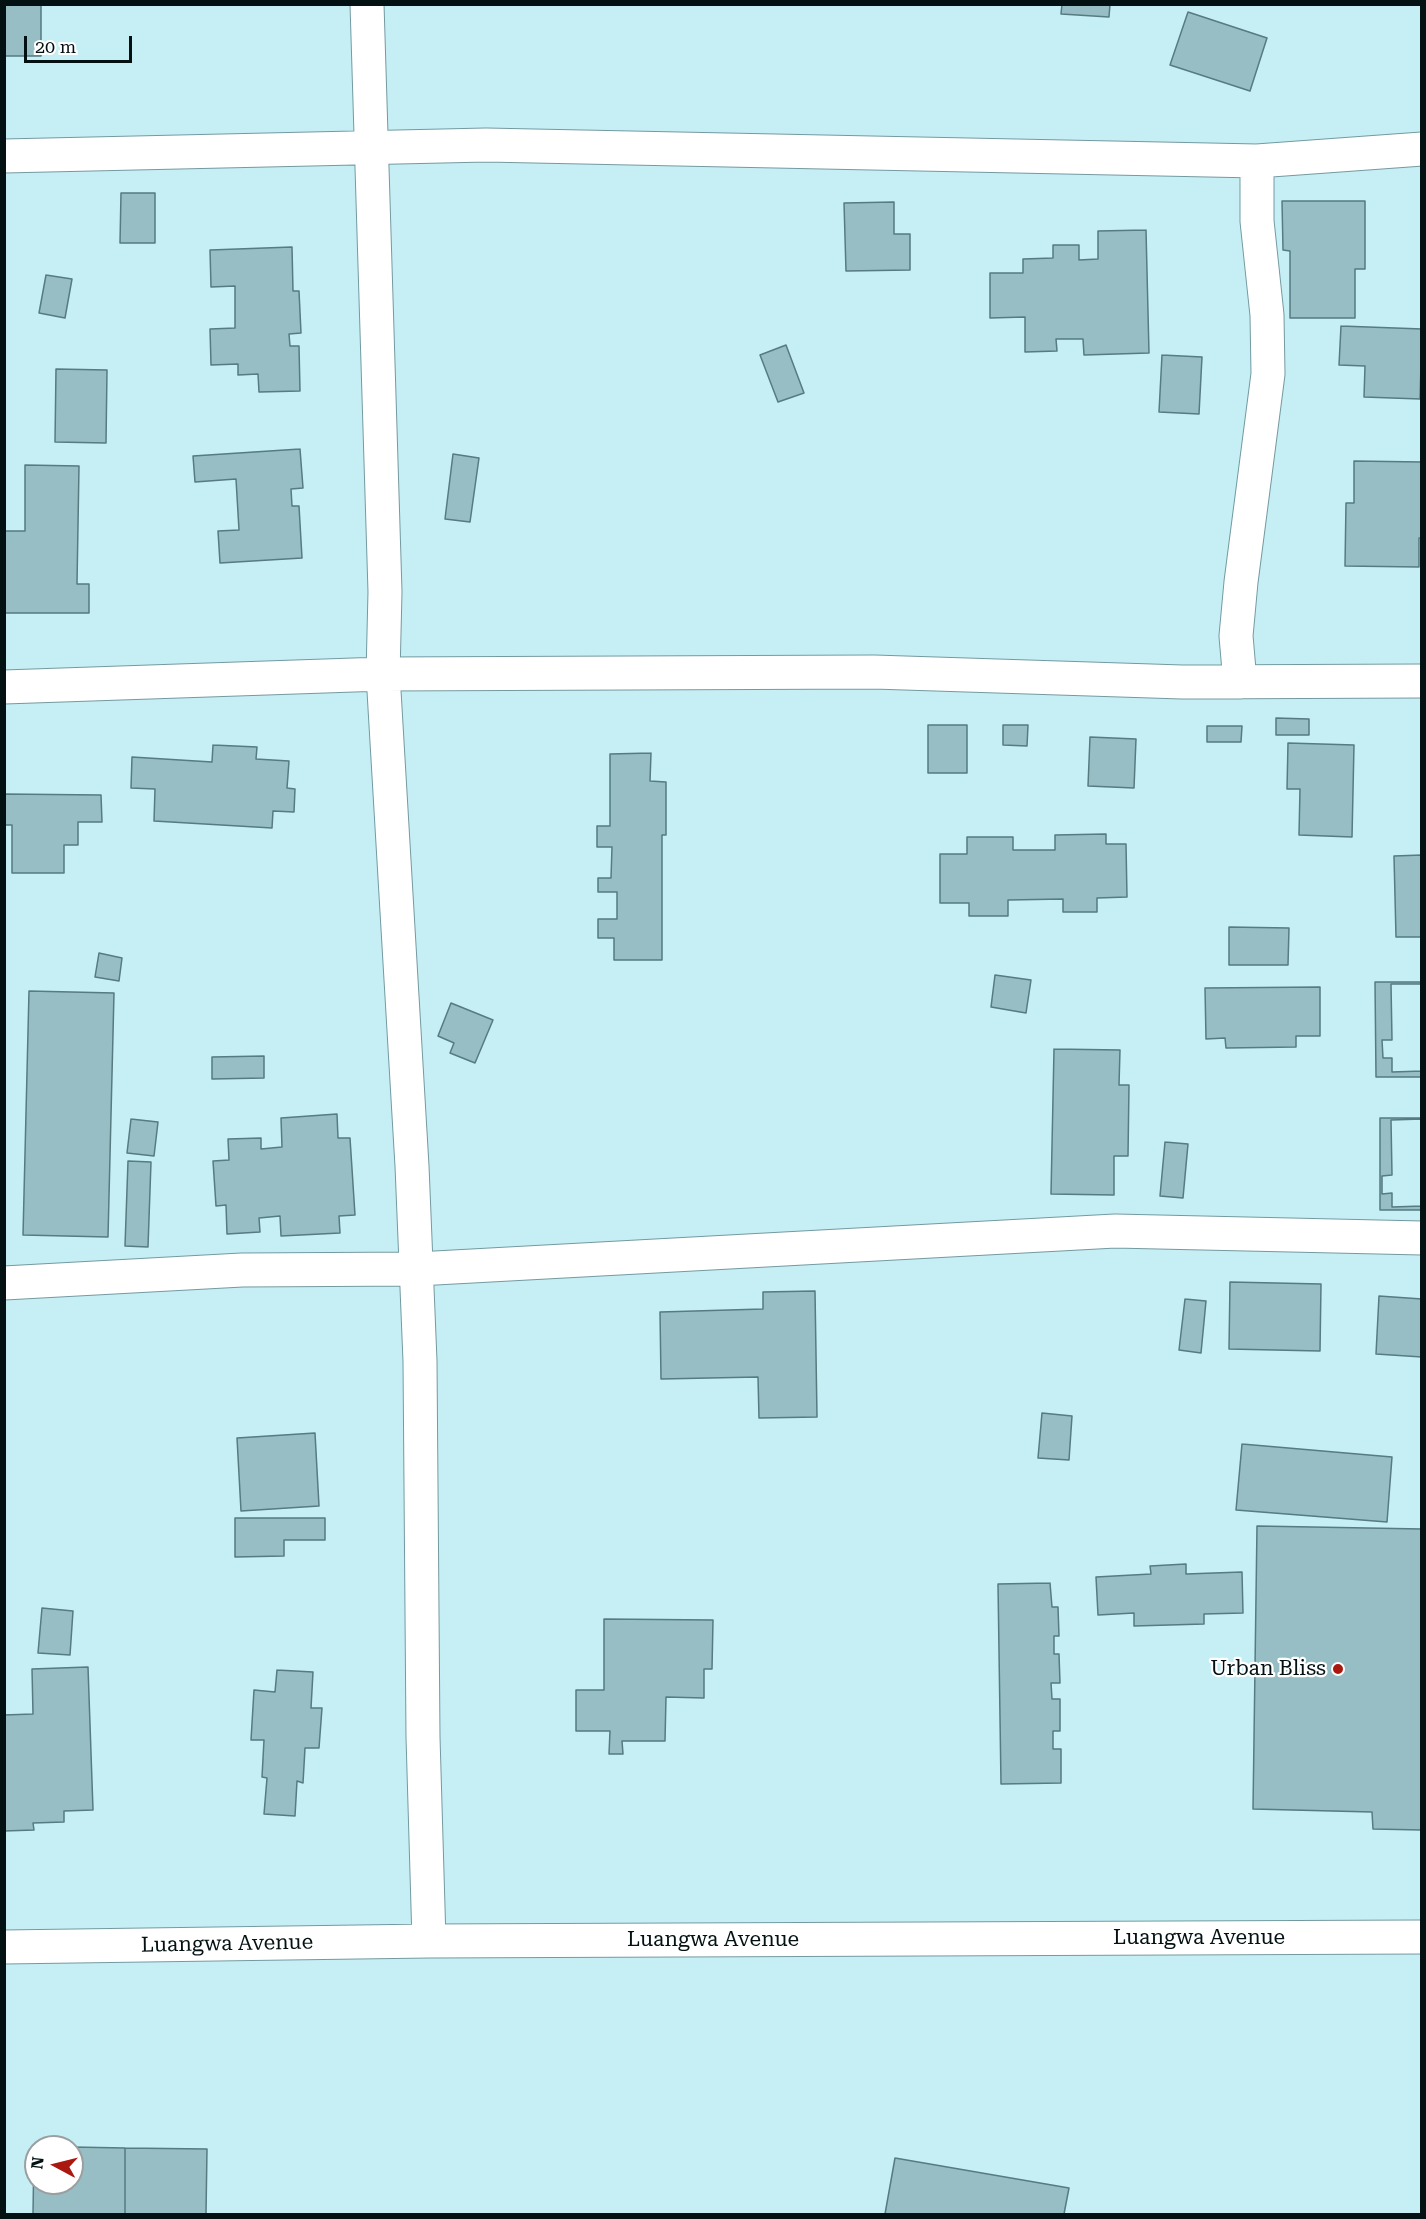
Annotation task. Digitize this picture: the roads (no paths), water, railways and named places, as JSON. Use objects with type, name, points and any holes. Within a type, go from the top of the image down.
[{"type":"street","points":[[368,4],[385,592],[383,674],[397,888],[420,1361],[423,1737],[429,1941]]},
{"type":"street","points":[[4,156],[486,145],[1257,160],[1422,149]]},
{"type":"street","points":[[1240,682],[1236,636],[1268,374],[1267,315],[1257,221],[1257,160]]},
{"type":"street","points":[[4,687],[383,674],[874,672],[1240,682],[1422,681]]},
{"type":"street","points":[[4,1283],[242,1270],[417,1269],[1115,1231],[1422,1238]]},
{"type":"street","name":"Luangwa Avenue","points":[[4,1947],[429,1941],[1422,1936]]},
{"type":"place","name":"Urban Bliss","points":[[1338,1669]]}]
